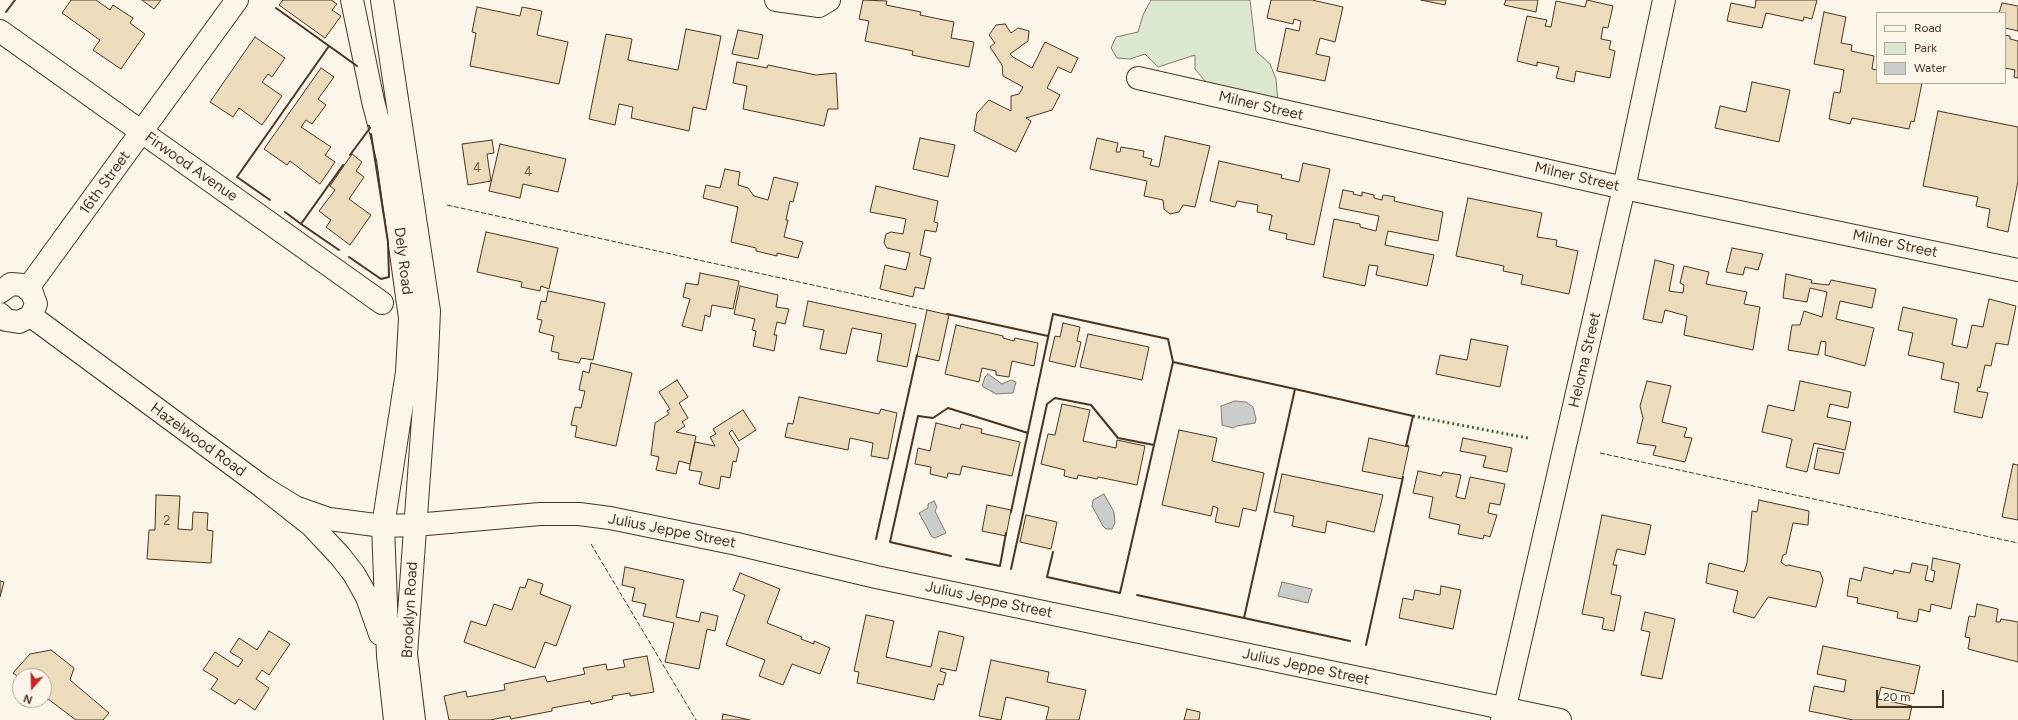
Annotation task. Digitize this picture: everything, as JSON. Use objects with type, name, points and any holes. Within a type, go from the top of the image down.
[{"type":"street","name":"16th Street","points":[[28,288],[237,0]]},
{"type":"street","name":"Dely Road","points":[[352,0],[373,101],[388,159],[410,318],[406,379],[383,526]]},
{"type":"street","name":"Dely Road","points":[[382,0],[429,311],[426,378],[415,525]]},
{"type":"street","points":[[776,0],[810,6],[820,6],[828,2]]},
{"type":"street","name":"Heloma Street","points":[[1503,714],[1624,188],[1664,0]]},
{"type":"street","name":"Firwood Avenue","points":[[0,31],[382,303]]},
{"type":"street","name":"Milner Street","points":[[1138,78],[1624,188],[2018,270]]},
{"type":"street","points":[[0,292],[11,284],[23,285],[28,288],[35,298],[36,304],[31,316],[19,322],[2,321]]},
{"type":"street","name":"Hazelwood Road","points":[[31,316],[264,488],[295,507],[321,517],[346,522],[383,526]]},
{"type":"street","points":[[264,488],[326,539],[354,574],[367,597],[388,656]]},
{"type":"street","name":"Julius Jeppe Street","points":[[383,526],[415,525],[540,514],[579,514],[610,518],[738,544],[862,574],[1503,714],[1560,720]]},
{"type":"street","name":"Brooklyn Road","points":[[414,720],[406,654],[415,525]]},
{"type":"street","name":"Brooklyn Road","points":[[383,526],[388,656],[395,720]]},
{"type":"green space","points":[[1151,0],[1250,0],[1256,51],[1270,64],[1276,79],[1278,103],[1238,108],[1205,81],[1195,69],[1195,55],[1158,67],[1145,54],[1130,59],[1117,58],[1111,48],[1116,37],[1138,32],[1143,15]]},
{"type":"water","points":[[988,374],[1002,384],[1011,380],[1016,382],[1013,393],[996,394],[982,386],[985,377]]},
{"type":"water","points":[[1235,401],[1246,402],[1253,407],[1256,419],[1255,423],[1233,428],[1222,425],[1221,406]]},
{"type":"water","points":[[1104,494],[1114,512],[1115,523],[1112,529],[1106,529],[1103,526],[1092,506],[1093,500]]},
{"type":"water","points":[[934,501],[937,507],[935,511],[946,533],[935,538],[932,537],[919,513],[928,508],[928,504]]},
{"type":"water","points":[[1282,582],[1312,589],[1308,603],[1278,596]]},
{"type":"building","points":[[71,0],[96,0],[110,10],[113,5],[133,18],[130,23],[145,34],[121,69],[93,50],[100,40],[62,13]]},
{"type":"building","points":[[142,0],[161,0],[154,9]]},
{"type":"building","points":[[283,0],[331,0],[337,4],[332,10],[341,16],[325,38],[279,5]]},
{"type":"building","points":[[863,0],[887,1],[886,5],[921,12],[920,15],[954,22],[951,38],[974,42],[969,67],[912,55],[913,51],[865,41],[869,21],[859,19]]},
{"type":"building","points":[[1271,0],[1312,0],[1343,7],[1335,42],[1320,38],[1316,54],[1330,57],[1325,81],[1277,71],[1286,28],[1299,31],[1301,21],[1294,19],[1293,24],[1267,18]]},
{"type":"building","points":[[1421,0],[1446,0],[1445,5]]},
{"type":"building","points":[[1506,0],[1538,0],[1536,12],[1504,5]]},
{"type":"building","points":[[1587,0],[1613,6],[1608,28],[1603,27],[1601,39],[1611,41],[1609,49],[1615,51],[1610,78],[1576,71],[1574,82],[1556,78],[1559,67],[1537,62],[1537,66],[1517,61],[1527,16],[1547,20],[1545,26],[1551,27],[1556,1],[1585,7]]},
{"type":"building","points":[[1756,0],[1817,0],[1812,19],[1804,17],[1803,21],[1766,13],[1762,28],[1727,21],[1731,3],[1755,8]]},
{"type":"building","points":[[2002,3],[2018,6],[2018,31],[2006,28],[2006,12],[1999,12]]},
{"type":"building","points":[[477,7],[520,16],[522,7],[542,11],[537,35],[568,42],[559,84],[470,66],[476,33],[472,32]]},
{"type":"building","points":[[1824,12],[1846,17],[1841,43],[1852,45],[1851,51],[1874,56],[1872,69],[1876,70],[1876,84],[1922,84],[1914,122],[1911,121],[1909,129],[1852,118],[1850,124],[1829,119],[1834,92],[1840,93],[1844,70],[1814,64]]},
{"type":"building","points":[[1005,24],[1011,33],[1018,28],[1029,31],[1028,41],[1010,54],[1032,68],[1045,42],[1078,58],[1071,73],[1058,67],[1047,88],[1060,95],[1052,110],[1026,118],[1031,121],[1016,152],[974,131],[977,113],[989,100],[1011,111],[1011,96],[1019,94],[1023,87],[1003,76],[1002,65],[990,47],[995,43],[989,35],[996,25]]},
{"type":"building","points":[[686,29],[721,36],[706,110],[693,107],[689,131],[631,118],[633,107],[619,104],[615,125],[589,119],[606,34],[632,39],[628,60],[678,70]]},
{"type":"building","points":[[738,30],[763,35],[758,59],[732,54]]},
{"type":"building","points":[[2006,35],[2010,36],[2010,39],[2018,41],[2018,78],[2014,77],[2015,70],[2006,68]]},
{"type":"building","points":[[255,37],[285,58],[272,77],[268,74],[262,82],[282,96],[262,125],[239,108],[233,117],[210,102]]},
{"type":"building","points":[[737,62],[767,68],[768,65],[816,75],[836,73],[838,109],[828,109],[824,126],[743,109],[747,86],[733,83]]},
{"type":"building","points":[[321,68],[334,77],[318,99],[326,105],[312,124],[306,120],[301,127],[331,147],[325,155],[335,162],[320,184],[290,161],[287,165],[264,149]]},
{"type":"building","points":[[1752,82],[1790,90],[1779,142],[1715,128],[1720,106],[1746,112]]},
{"type":"building","points":[[1938,111],[2018,127],[2018,181],[2008,232],[1987,227],[1990,209],[1976,206],[1978,197],[1923,186]]},
{"type":"building","points":[[1165,136],[1210,146],[1195,207],[1183,205],[1179,212],[1170,214],[1164,209],[1163,200],[1144,196],[1147,181],[1090,169],[1097,138],[1118,143],[1116,152],[1120,152],[1121,147],[1144,151],[1143,157],[1152,159],[1150,165],[1159,167]]},
{"type":"building","points":[[920,138],[955,145],[948,177],[913,169]]},
{"type":"building","points":[[492,140],[494,153],[487,154],[491,181],[468,185],[462,144]]},
{"type":"building","points":[[500,144],[566,159],[558,192],[523,184],[520,198],[489,191]]},
{"type":"building","points":[[352,154],[362,162],[356,171],[364,177],[349,199],[371,215],[350,245],[326,227],[331,220],[319,211],[335,190],[330,186]]},
{"type":"building","points":[[1219,161],[1282,175],[1281,178],[1299,182],[1303,163],[1330,169],[1314,245],[1286,239],[1287,234],[1269,230],[1272,215],[1257,212],[1258,205],[1237,201],[1235,207],[1210,201]]},
{"type":"building","points":[[725,169],[740,172],[738,185],[748,188],[754,196],[768,200],[774,177],[798,183],[793,202],[790,201],[784,237],[803,242],[798,258],[777,253],[777,256],[756,251],[756,248],[731,242],[738,207],[703,198],[706,185],[720,188]]},
{"type":"building","points":[[876,186],[938,201],[934,222],[938,223],[936,232],[925,230],[920,255],[931,258],[924,289],[915,287],[913,297],[880,289],[885,265],[906,270],[910,253],[887,248],[884,243],[886,234],[891,232],[903,234],[906,219],[870,212]]},
{"type":"building","points":[[1343,190],[1354,192],[1353,194],[1362,196],[1362,192],[1374,195],[1374,198],[1382,200],[1383,195],[1395,197],[1394,201],[1443,212],[1438,241],[1388,231],[1385,245],[1434,255],[1427,286],[1376,275],[1378,266],[1369,265],[1365,286],[1323,277],[1334,219],[1360,224],[1360,227],[1376,231],[1379,216],[1339,208]]},
{"type":"building","points":[[1468,198],[1542,213],[1537,237],[1557,240],[1556,246],[1578,251],[1569,294],[1521,284],[1523,275],[1503,271],[1504,266],[1456,256]]},
{"type":"building","points":[[486,232],[558,248],[549,289],[541,286],[540,291],[521,287],[522,282],[477,272]]},
{"type":"building","points":[[1732,248],[1763,254],[1758,270],[1745,267],[1743,275],[1726,272]]},
{"type":"building","points":[[1655,260],[1674,265],[1669,291],[1683,293],[1684,285],[1680,283],[1684,266],[1709,272],[1706,284],[1747,292],[1744,304],[1760,307],[1753,350],[1684,335],[1687,316],[1665,310],[1662,323],[1643,319]]},
{"type":"building","points":[[700,273],[739,281],[733,309],[712,305],[710,317],[705,315],[702,331],[682,326],[690,299],[683,297],[686,283],[698,285]]},
{"type":"building","points":[[1786,274],[1812,280],[1811,283],[1829,285],[1831,280],[1876,289],[1872,308],[1840,301],[1836,319],[1874,328],[1865,366],[1825,355],[1826,342],[1821,341],[1818,355],[1788,350],[1792,325],[1800,325],[1804,311],[1822,317],[1827,292],[1810,288],[1807,302],[1783,298]]},
{"type":"building","points":[[740,286],[778,295],[776,307],[789,309],[785,324],[777,322],[774,335],[777,335],[774,351],[753,346],[756,331],[752,330],[755,319],[734,314]]},
{"type":"building","points":[[548,291],[605,303],[593,360],[581,358],[579,363],[558,359],[559,353],[551,351],[554,336],[539,332],[542,320],[537,319],[541,301],[546,302]]},
{"type":"building","points":[[1989,299],[2016,306],[2008,345],[1996,343],[1991,366],[1985,365],[1980,388],[1978,387],[1977,391],[1988,393],[1982,418],[1954,412],[1959,383],[1941,379],[1944,363],[1908,355],[1913,333],[1898,330],[1903,307],[1957,319],[1952,345],[1967,348],[1972,325],[1983,327]]},
{"type":"building","points":[[808,301],[916,324],[907,367],[877,361],[882,334],[852,328],[846,354],[820,349],[824,330],[803,326]]},
{"type":"building","points":[[927,310],[949,315],[939,361],[917,356]]},
{"type":"building","points":[[1063,323],[1080,327],[1077,341],[1081,342],[1075,367],[1049,361],[1055,336],[1060,337]]},
{"type":"building","points":[[956,325],[1003,336],[1003,338],[1014,341],[1015,338],[1038,343],[1034,366],[1012,361],[1009,377],[996,375],[996,371],[982,368],[979,382],[945,374]]},
{"type":"building","points":[[1088,334],[1149,347],[1142,380],[1080,367]]},
{"type":"building","points":[[1471,339],[1508,346],[1500,387],[1436,374],[1440,355],[1467,360]]},
{"type":"building","points":[[591,363],[632,373],[616,446],[575,437],[577,426],[571,425],[575,407],[581,408],[585,391],[579,390],[583,371],[589,373]]},
{"type":"building","points":[[677,380],[688,397],[679,403],[688,418],[682,422],[685,426],[676,432],[696,436],[690,464],[679,461],[676,474],[656,470],[659,457],[651,455],[655,423],[669,414],[667,411],[670,409],[659,392]]},
{"type":"building","points":[[1647,381],[1671,386],[1662,422],[1687,428],[1684,437],[1692,438],[1685,462],[1653,455],[1656,446],[1637,443],[1643,418],[1640,406]]},
{"type":"building","points":[[1800,381],[1851,392],[1848,408],[1830,404],[1827,417],[1851,422],[1845,450],[1814,443],[1807,472],[1786,467],[1792,439],[1762,432],[1768,405],[1794,411]]},
{"type":"building","points":[[799,397],[879,414],[881,409],[897,413],[888,459],[871,456],[873,443],[850,438],[848,450],[785,437],[788,423],[793,424]]},
{"type":"building","points":[[1062,404],[1090,410],[1083,441],[1116,448],[1117,440],[1145,446],[1137,485],[1098,477],[1097,479],[1078,475],[1077,479],[1064,476],[1065,470],[1041,464],[1048,434],[1055,435]]},
{"type":"building","points":[[743,410],[756,430],[739,441],[732,430],[729,433],[739,449],[736,462],[733,461],[730,478],[721,476],[719,489],[699,484],[702,472],[689,470],[695,442],[715,446],[710,437],[716,434],[713,429]]},
{"type":"building","points":[[936,423],[960,429],[961,424],[982,429],[981,433],[1020,442],[1012,476],[962,466],[960,475],[948,473],[947,478],[930,474],[931,467],[915,464],[918,448],[930,451]]},
{"type":"building","points":[[1179,430],[1217,438],[1212,461],[1264,473],[1256,511],[1243,508],[1239,527],[1215,522],[1218,508],[1213,506],[1211,516],[1162,505]]},
{"type":"building","points":[[1369,438],[1409,447],[1402,479],[1362,471]]},
{"type":"building","points":[[1463,438],[1512,448],[1507,472],[1483,467],[1486,456],[1460,451]]},
{"type":"building","points":[[1818,448],[1844,453],[1839,474],[1814,469]]},
{"type":"building","points":[[2013,464],[2018,465],[2018,520],[2002,517]]},
{"type":"building","points":[[1418,471],[1441,476],[1443,472],[1461,475],[1456,497],[1465,499],[1470,477],[1505,484],[1500,505],[1490,503],[1488,513],[1497,515],[1490,537],[1484,535],[1483,539],[1458,534],[1460,525],[1429,518],[1433,497],[1413,493]]},
{"type":"building","points":[[1282,474],[1383,495],[1374,532],[1327,521],[1325,533],[1292,526],[1294,516],[1274,512]]},
{"type":"building","points":[[156,495],[180,496],[178,529],[192,530],[193,512],[208,513],[207,530],[213,531],[211,563],[147,559],[149,530],[155,530]]},
{"type":"building","points":[[1759,500],[1809,511],[1808,525],[1793,523],[1786,554],[1783,555],[1781,562],[1786,566],[1788,565],[1820,572],[1823,580],[1816,607],[1768,597],[1754,618],[1733,612],[1738,591],[1706,583],[1709,563],[1744,572],[1747,563],[1752,511],[1757,512]]},
{"type":"building","points":[[987,505],[1011,510],[1006,536],[982,531]]},
{"type":"building","points":[[1026,515],[1057,522],[1051,549],[1020,542]]},
{"type":"building","points":[[1602,515],[1651,525],[1645,555],[1617,549],[1613,565],[1617,565],[1611,594],[1621,596],[1614,631],[1602,629],[1604,618],[1582,614]]},
{"type":"building","points":[[1933,558],[1960,564],[1951,609],[1931,604],[1930,612],[1919,609],[1917,622],[1897,618],[1898,612],[1857,603],[1858,598],[1847,596],[1850,578],[1861,581],[1864,567],[1893,574],[1894,570],[1910,573],[1912,563],[1928,566],[1925,580],[1933,582],[1935,571],[1931,570]]},
{"type":"building","points":[[625,567],[684,580],[676,617],[699,622],[701,612],[718,616],[715,631],[707,629],[699,669],[665,662],[674,623],[643,616],[646,604],[632,601],[635,588],[622,585]]},
{"type":"building","points":[[740,573],[780,589],[767,623],[802,637],[801,639],[814,644],[814,641],[830,648],[820,674],[792,664],[783,685],[759,676],[765,660],[726,645],[745,595],[733,590]]},
{"type":"building","points":[[528,579],[543,584],[540,594],[571,606],[556,646],[545,642],[535,668],[464,642],[471,621],[486,626],[494,604],[512,610],[520,587],[525,588]]},
{"type":"building","points":[[0,581],[4,582],[0,597]]},
{"type":"building","points":[[1441,586],[1461,590],[1453,629],[1399,618],[1403,598],[1413,600],[1415,590],[1440,595]]},
{"type":"building","points":[[1977,604],[1998,609],[1996,622],[2000,622],[2001,619],[2018,622],[2018,662],[1968,649],[1970,638],[1965,637],[1969,616],[1975,617]]},
{"type":"building","points":[[1645,612],[1675,619],[1662,679],[1641,675],[1650,632],[1641,630]]},
{"type":"building","points":[[866,615],[894,621],[886,657],[931,667],[939,631],[964,637],[956,671],[941,668],[940,671],[946,673],[943,685],[938,684],[934,700],[857,683],[859,672],[854,671]]},
{"type":"building","points":[[269,631],[290,644],[269,675],[262,670],[256,679],[269,688],[255,710],[239,699],[235,704],[211,689],[218,679],[203,670],[215,652],[238,667],[243,660],[230,652],[239,638],[257,650]]},
{"type":"building","points":[[1823,646],[1920,666],[1914,694],[1881,687],[1878,699],[1912,706],[1909,720],[1853,720],[1809,711],[1814,686],[1844,692],[1846,680],[1817,674]]},
{"type":"building","points":[[51,650],[74,668],[70,680],[109,713],[103,720],[76,720],[52,702],[52,668],[17,668],[30,654]]},
{"type":"building","points":[[647,656],[654,692],[630,696],[630,693],[612,696],[613,699],[591,704],[590,701],[552,708],[552,711],[511,719],[510,716],[490,720],[449,720],[444,696],[466,691],[467,697],[505,690],[504,684],[545,676],[547,682],[585,674],[583,668],[606,664],[607,670],[625,667],[623,660]]},
{"type":"building","points":[[991,660],[1049,672],[1047,682],[1086,690],[1079,720],[1046,720],[1049,707],[1006,697],[1001,720],[979,716]]},
{"type":"building","points":[[1187,709],[1200,712],[1199,720],[1184,720]]},
{"type":"building","points":[[723,714],[750,720],[722,720]]},
{"type":"hedge","points":[[1413,416],[1528,438]]},
{"type":"fence","points":[[447,205],[927,310]]},
{"type":"fence","points":[[1600,453],[2018,543]]},
{"type":"fence","points":[[591,544],[696,720]]},
{"type":"wall","points":[[6,12],[15,0]]},
{"type":"wall","points":[[276,8],[357,66]]},
{"type":"wall","points":[[270,200],[237,177],[329,46]]},
{"type":"wall","points":[[350,155],[370,128],[369,126]]},
{"type":"wall","points":[[349,257],[381,279],[389,277],[388,242],[371,134]]},
{"type":"wall","points":[[285,212],[301,224],[343,165]]},
{"type":"wall","points":[[301,224],[339,250]]},
{"type":"wall","points":[[947,314],[1048,336]]},
{"type":"wall","points":[[1011,512],[1053,314],[1168,339],[1173,362],[1154,445]]},
{"type":"wall","points":[[876,539],[917,355]]},
{"type":"wall","points":[[1137,595],[1244,618],[1295,389],[1173,362]]},
{"type":"wall","points":[[1295,389],[1413,416],[1406,446],[1408,446]]},
{"type":"wall","points":[[1011,569],[1047,404],[1055,398],[1091,405],[1118,438],[1154,445],[1120,593],[1047,577],[1053,552]]},
{"type":"wall","points":[[951,556],[890,542],[918,416],[933,418],[948,408],[1028,433]]},
{"type":"wall","points":[[1366,645],[1403,477]]},
{"type":"wall","points":[[966,559],[1000,566],[1006,533]]},
{"type":"wall","points":[[1244,618],[1350,641]]}]
